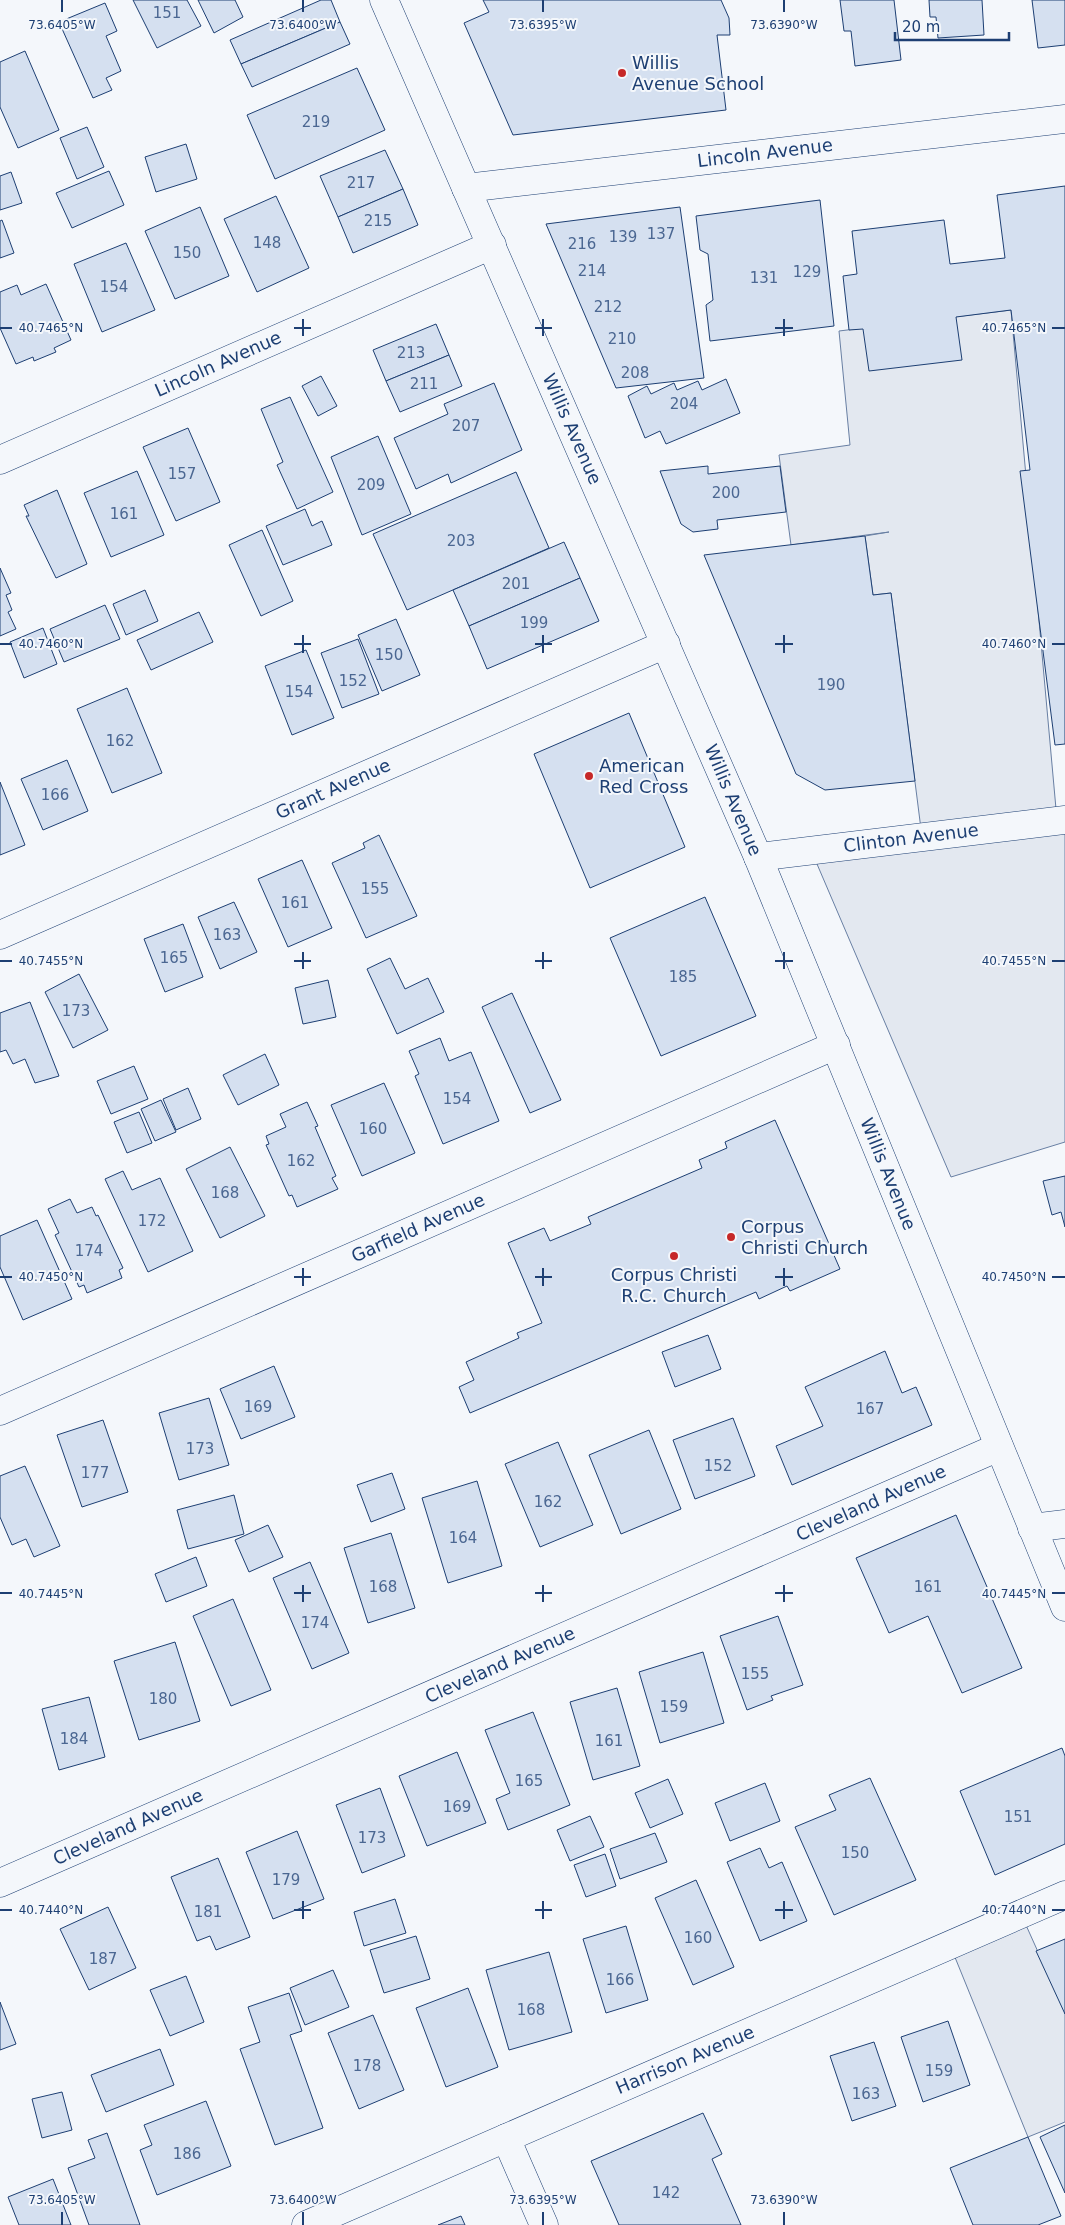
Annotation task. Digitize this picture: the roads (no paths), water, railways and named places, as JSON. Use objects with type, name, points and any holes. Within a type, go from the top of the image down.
[{"type":"street","name":"Willis Avenue","points":[[384,0],[758,857],[1065,1607]]},
{"type":"street","name":"Lincoln Avenue","points":[[466,188],[1065,119]]},
{"type":"street","name":"Lincoln Avenue","points":[[0,460],[492,245]]},
{"type":"street","name":"Grant Avenue","points":[[0,935],[666,644]]},
{"type":"street","name":"Clinton Avenue","points":[[758,857],[1065,820]]},
{"type":"street","name":"Garfield Avenue","points":[[0,1411],[836,1045]]},
{"type":"street","name":"Cleveland Avenue","points":[[0,1883],[999,1447]]},
{"type":"street","points":[[1032,1528],[1065,1524]]},
{"type":"street","name":"Harrison Avenue","points":[[306,2225],[1065,1895]]},
{"type":"street","points":[[506,2138],[544,2225]]},
{"type":"place","name":"Willis Avenue School","points":[[622,73]]},
{"type":"place","name":"American Red Cross","points":[[589,776]]},
{"type":"place","name":"Corpus Christi Church","points":[[731,1237]]},
{"type":"place","name":"Corpus Christi R.C. Church","points":[[674,1256]]}]
